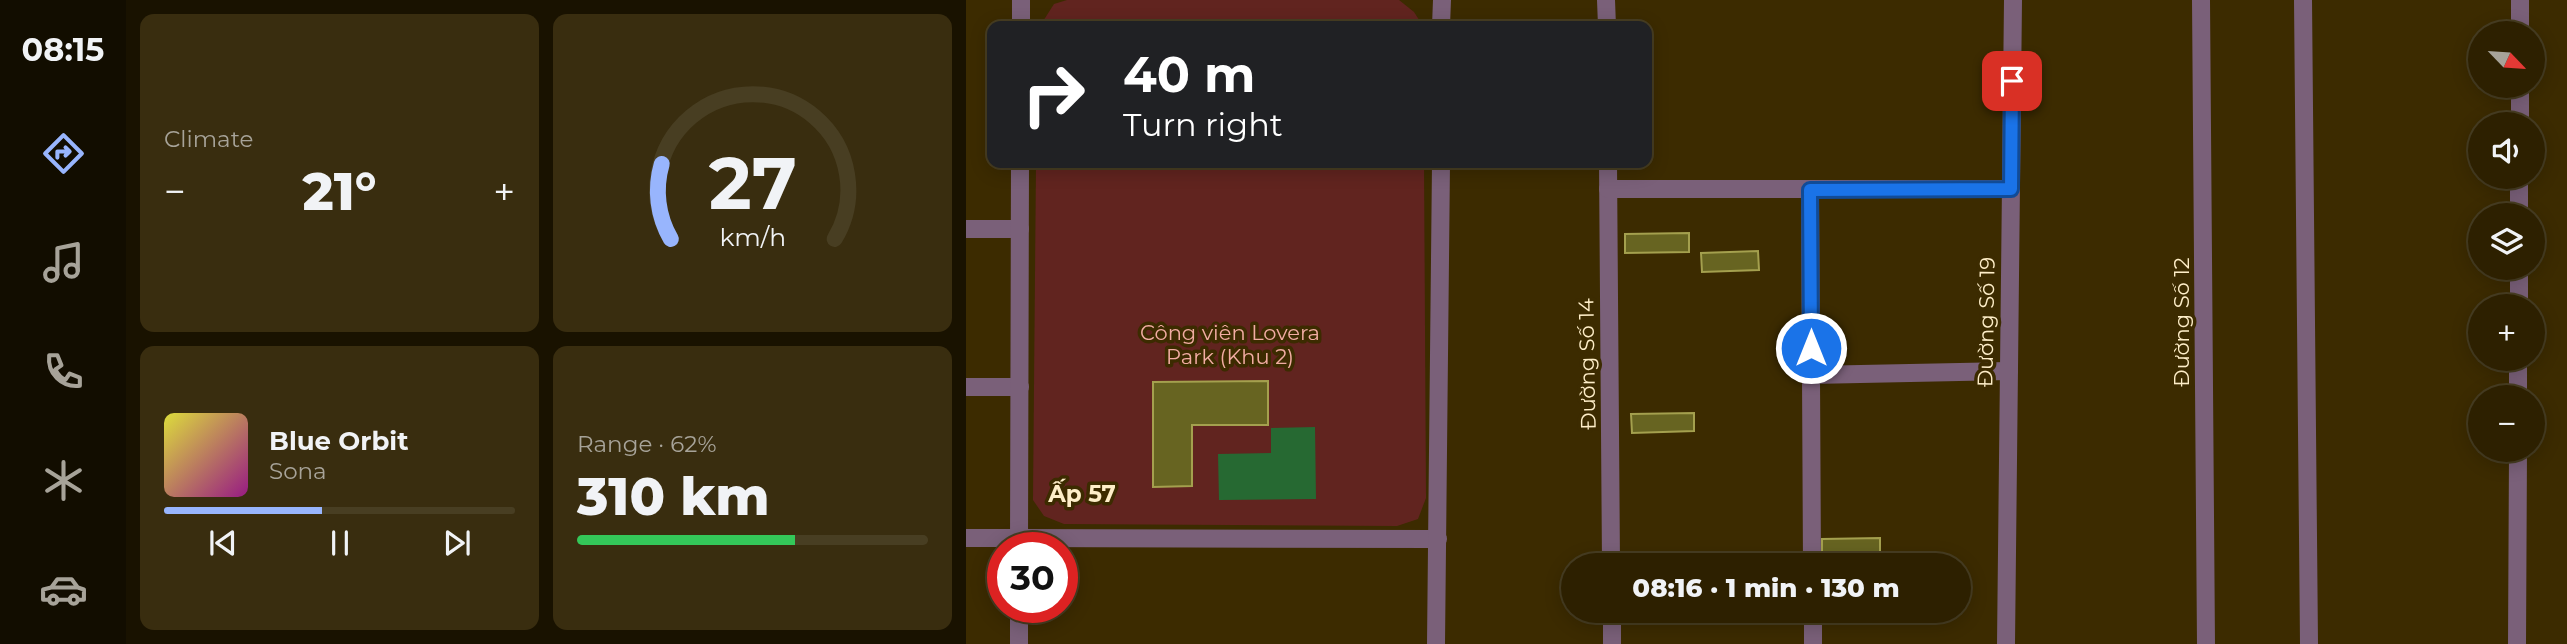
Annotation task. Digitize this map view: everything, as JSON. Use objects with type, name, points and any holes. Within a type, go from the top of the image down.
[{"type":"street","points":[[1021,0],[1021,21]]},
{"type":"street","points":[[1441,21],[1442,0]]},
{"type":"street","points":[[1606,0],[1607,21]]},
{"type":"street","name":"Đường Số 19","points":[[2006,644],[2012,0]]},
{"type":"street","name":"Đường Số 12","points":[[2201,0],[2206,644]]},
{"type":"street","points":[[2303,0],[2309,644]]},
{"type":"street","points":[[2520,0],[2520,21]]},
{"type":"street","points":[[1019,532],[1020,168]]},
{"type":"street","points":[[1436,644],[1440,168]]},
{"type":"street","name":"Đường Số 14","points":[[1608,168],[1611,553]]},
{"type":"street","points":[[1608,189],[2011,189]]},
{"type":"street","points":[[1810,190],[1812,553]]},
{"type":"street","points":[[966,229],[1020,229]]},
{"type":"street","points":[[1811,375],[2009,371]]},
{"type":"street","points":[[966,387],[1020,387]]},
{"type":"street","points":[[2517,644],[2518,462]]},
{"type":"street","points":[[966,538],[987,540]]},
{"type":"street","points":[[1078,542],[1438,539]]},
{"type":"street","points":[[1019,623],[1019,644]]},
{"type":"street","points":[[1612,623],[1612,644]]},
{"type":"street","points":[[1812,623],[1813,644]]},
{"type":"green space","points":[[1067,0],[1399,0],[1414,12],[1420,21],[1043,21],[1054,4]]},
{"type":"green space","name":"Công viên Lovera Park (Khu 2)","points":[[1036,168],[1424,168],[1426,498],[1418,519],[1397,526],[1064,524],[1044,516],[1033,500]]},
{"type":"shaded area","points":[[1315,427],[1316,499],[1219,500],[1218,454],[1271,453],[1271,428]]},
{"type":"building","points":[[1689,233],[1689,252],[1625,253],[1625,234]]},
{"type":"building","points":[[1758,251],[1759,270],[1702,272],[1701,253]]},
{"type":"building","points":[[1268,381],[1268,425],[1192,425],[1192,486],[1153,487],[1153,382]]},
{"type":"building","points":[[1694,413],[1694,431],[1632,433],[1631,414]]},
{"type":"building","points":[[1880,538],[1880,553],[1822,553],[1822,539]]},
{"type":"district","name":"Ấp 57","points":[[1082,494]]},
{"type":"route","points":[[1811,348],[1810,190],[2011,189],[2012,81]]}]
